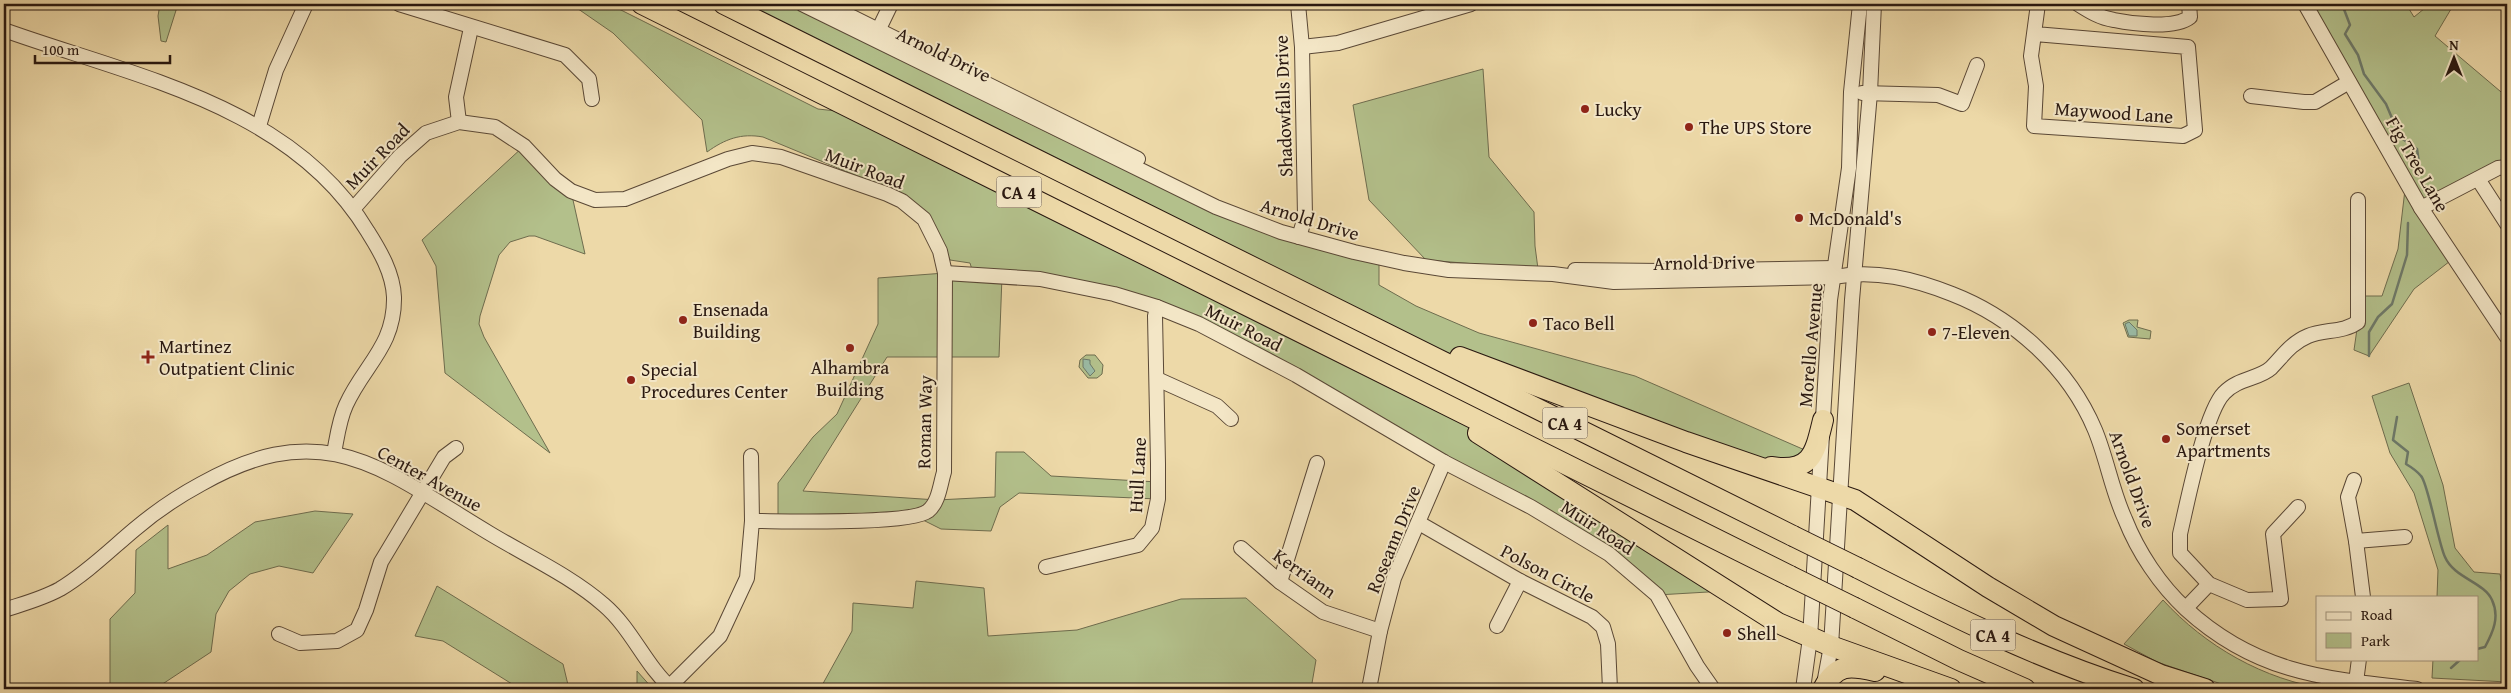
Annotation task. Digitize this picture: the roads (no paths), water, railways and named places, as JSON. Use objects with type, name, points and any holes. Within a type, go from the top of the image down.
[{"type":"highway","name":"CA 4","points":[[642,4],[1790,576],[1968,664],[2025,689]]},
{"type":"highway","name":"CA 4","points":[[724,4],[2010,643],[2067,666],[2134,689]]},
{"type":"highway","points":[[1337,309],[1522,382],[1819,490],[1855,500],[1988,587],[2054,626],[2161,675],[2205,689]]},
{"type":"highway","points":[[1397,380],[1725,591],[1778,623],[1810,638],[1951,689]]},
{"type":"highway","points":[[1752,465],[1784,469],[1796,468],[1807,462],[1814,454],[1823,420]]},
{"type":"highway","points":[[1823,689],[1831,675],[1845,669],[1862,668],[1887,674],[1911,675]]},
{"type":"street","points":[[259,126],[276,70],[306,4]]},
{"type":"street","points":[[398,4],[471,28],[565,55],[589,79],[592,99]]},
{"type":"street","name":"Arnold Drive","points":[[802,4],[876,35],[1216,207],[1354,252],[1427,267],[1513,274],[1553,274],[1594,281],[1662,282],[1854,273],[1886,276],[1936,287],[1962,297],[1999,318],[2034,344],[2062,375],[2076,394],[2094,428],[2125,520],[2151,567],[2186,608],[2227,640],[2255,656],[2288,669],[2356,682],[2417,689]]},
{"type":"street","name":"Arnold Drive","points":[[826,4],[876,35]]},
{"type":"street","points":[[876,35],[891,4]]},
{"type":"street","name":"Shadowfalls Drive","points":[[1298,4],[1302,47],[1305,218],[1300,234]]},
{"type":"street","points":[[1302,47],[1338,43],[1471,4]]},
{"type":"street","name":"Morello Avenue","points":[[1803,689],[1810,638],[1830,300],[1849,168],[1851,92],[1860,4]]},
{"type":"street","name":"Morello Avenue","points":[[1823,689],[1831,646],[1854,273],[1870,93],[1874,4]]},
{"type":"street","name":"Maywood Lane","points":[[2035,34],[2188,47],[2195,130],[2183,136],[2034,126],[2036,86],[2031,56],[2038,4]]},
{"type":"street","points":[[2078,4],[2097,15],[2114,20],[2175,25],[2190,17],[2189,4]]},
{"type":"street","name":"Fig Tree Lane","points":[[2305,4],[2421,208],[2507,337]]},
{"type":"street","points":[[459,122],[456,97],[471,28]]},
{"type":"street","name":"Muir Road","points":[[4,30],[194,95],[259,126],[313,168],[354,208],[400,156],[426,133],[459,122],[494,127],[524,146],[555,179],[566,187],[595,200],[625,199],[738,156],[757,153],[782,157],[902,201],[924,219],[933,235],[945,272],[1040,278],[1114,294],[1157,307],[1199,324],[1296,375],[1444,462],[1531,507],[1610,554],[1657,595],[1700,671],[1713,689]]},
{"type":"street","points":[[1851,92],[1938,95],[1962,104],[1978,65]]},
{"type":"street","points":[[2251,96],[2315,102],[2350,82]]},
{"type":"street","points":[[2421,208],[2498,168],[2507,167]]},
{"type":"street","points":[[2478,178],[2507,224]]},
{"type":"street","points":[[2298,507],[2273,534],[2281,599],[2247,600],[2209,584],[2180,553],[2180,534],[2208,425],[2222,394],[2234,384],[2270,369],[2291,346],[2308,336],[2350,328],[2358,322],[2358,200]]},
{"type":"street","points":[[334,453],[345,406],[390,332],[394,296],[384,258],[354,208]]},
{"type":"street","name":"Roman Way","points":[[752,521],[874,520],[917,517],[929,511],[937,500],[944,472],[945,272]]},
{"type":"street","name":"Hull Lane","points":[[1046,567],[1067,564],[1138,545],[1152,528],[1158,499],[1155,316],[1157,307]]},
{"type":"street","points":[[1157,378],[1216,406],[1231,419]]},
{"type":"street","points":[[279,634],[300,643],[337,641],[357,630],[366,610],[381,562],[421,492],[444,457],[456,448]]},
{"type":"street","name":"Center Avenue","points":[[4,610],[58,589],[165,505],[219,474],[251,460],[271,455],[291,452],[334,453],[379,468],[572,583],[604,605],[621,622],[670,688]]},
{"type":"street","points":[[670,688],[720,636],[747,578],[752,521],[752,456]]},
{"type":"street","name":"Roseann Drive","points":[[1369,689],[1380,631],[1394,578],[1444,462]]},
{"type":"street","points":[[1280,582],[1317,463]]},
{"type":"street","points":[[2354,480],[2348,498],[2363,596]]},
{"type":"street","name":"Polson Circle","points":[[1419,523],[1520,581],[1592,617],[1603,627],[1608,644],[1610,689]]},
{"type":"street","points":[[2356,541],[2405,537]]},
{"type":"street","name":"Kerriann","points":[[1241,548],[1280,582],[1323,612],[1380,631]]},
{"type":"street","points":[[1496,626],[1520,581]]},
{"type":"street","points":[[2186,608],[2209,584]]},
{"type":"street","points":[[2356,682],[2359,660]]},
{"type":"waterway","points":[[2342,4],[2350,25],[2345,34],[2358,55],[2364,74],[2386,104],[2400,137],[2417,149],[2420,170]]},
{"type":"waterway","points":[[2369,356],[2369,332],[2378,317],[2392,304],[2407,255],[2408,223]]},
{"type":"waterway","points":[[2397,417],[2393,440],[2408,452],[2406,464],[2418,472],[2424,481],[2445,557],[2455,570],[2483,589],[2492,600],[2495,618],[2491,636],[2485,647],[2478,649]]},
{"type":"waterway","points":[[2451,668],[2460,660]]},
{"type":"place","name":"Lucky","points":[[1585,109]]},
{"type":"place","name":"The UPS Store","points":[[1689,127]]},
{"type":"place","name":"McDonald's","points":[[1799,218]]},
{"type":"place","name":"Ensenada Building","points":[[683,320]]},
{"type":"place","name":"Taco Bell","points":[[1533,323]]},
{"type":"place","name":"7-Eleven","points":[[1932,332]]},
{"type":"place","name":"Alhambra Building","points":[[850,348]]},
{"type":"place","name":"Martinez Outpatient Clinic","points":[[148,357]]},
{"type":"place","name":"Special Procedures Center","points":[[631,380]]},
{"type":"place","name":"Somerset Apartments","points":[[2166,439]]},
{"type":"place","name":"Shell","points":[[1727,633]]}]
